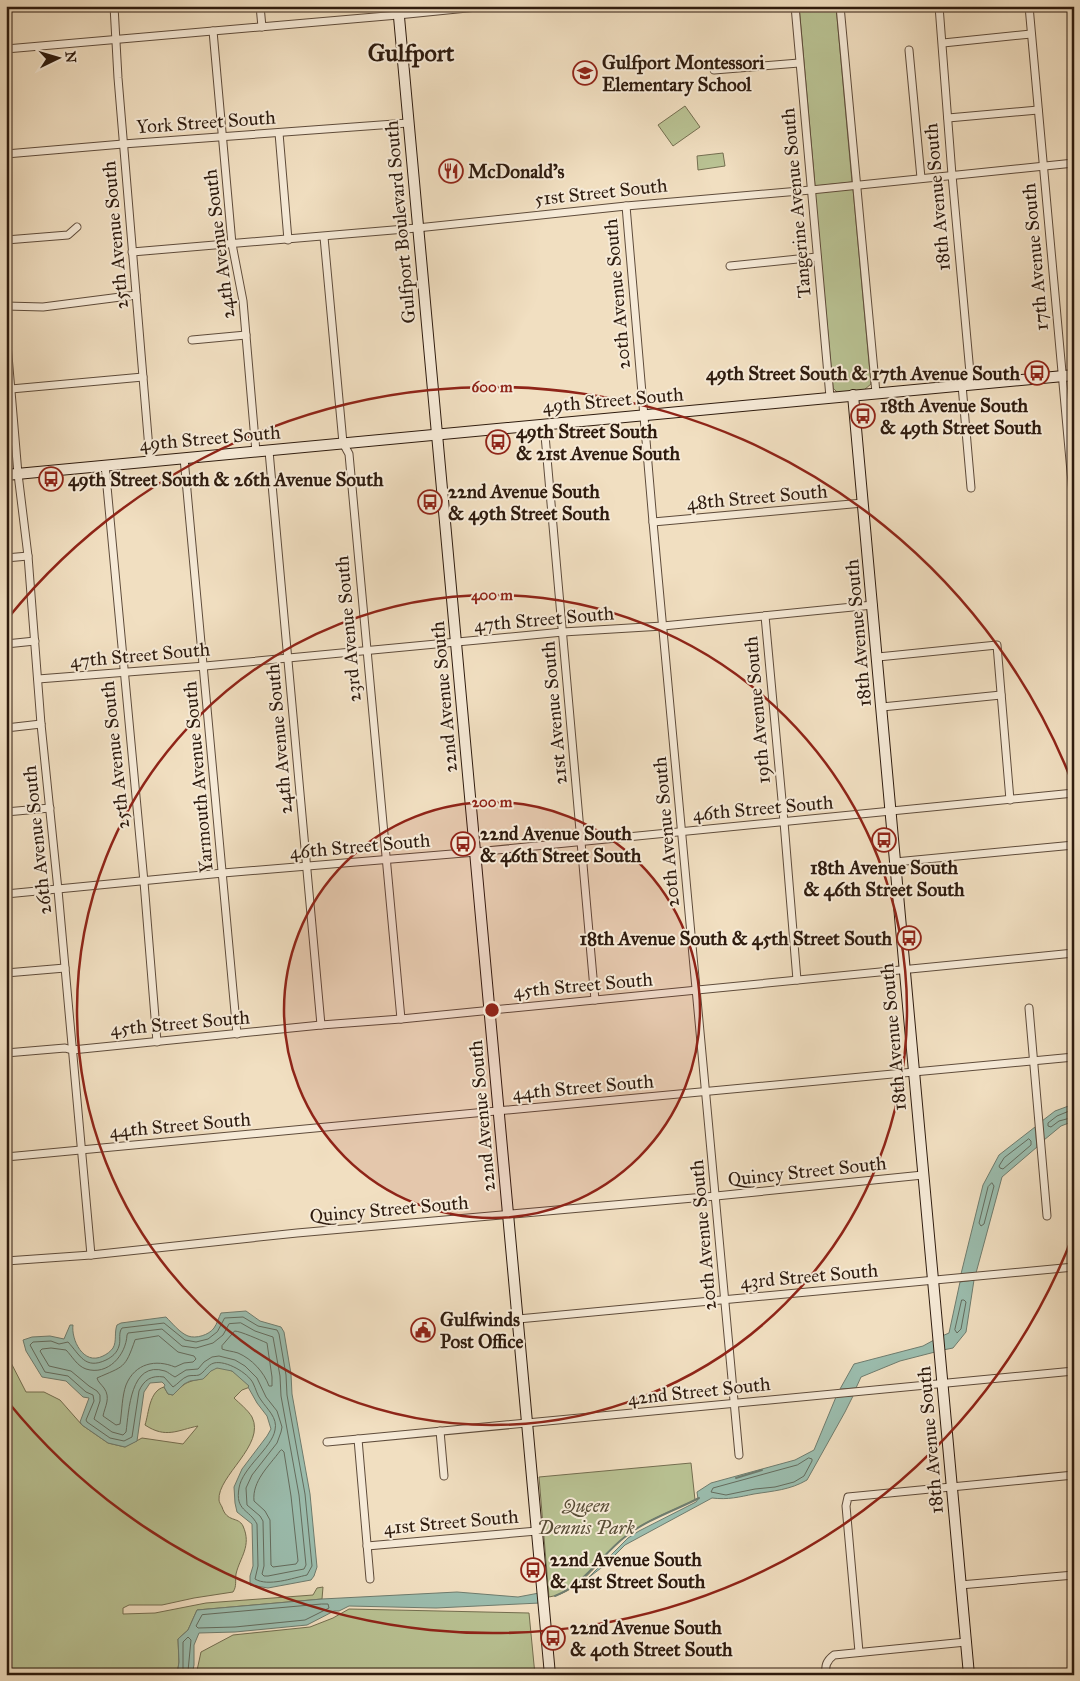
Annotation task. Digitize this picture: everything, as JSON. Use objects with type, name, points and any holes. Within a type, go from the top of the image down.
[{"type":"main road","name":"Gulfport Boulevard South","points":[[398,11],[417,228],[438,434]]},
{"type":"main road","name":"49th Street South","points":[[6,475],[1074,375]]},
{"type":"main road","name":"18th Avenue South","points":[[854,395],[904,971],[969,1675]]},
{"type":"main road","name":"22nd Avenue South","points":[[438,434],[550,1675]]},
{"type":"street","name":"25th Avenue South","points":[[114,6],[123,144],[150,461]]},
{"type":"street","points":[[260,6],[262,27]]},
{"type":"street","points":[[6,49],[262,27],[398,11],[487,6]]},
{"type":"street","name":"Tangerine Avenue South","points":[[795,6],[830,397]]},
{"type":"street","points":[[840,6],[876,393]]},
{"type":"street","name":"18th Avenue South","points":[[939,6],[967,385],[971,488]]},
{"type":"street","name":"17th Avenue South","points":[[1029,6],[1074,505]]},
{"type":"street","name":"24th Avenue South","points":[[212,31],[232,244],[243,302],[256,452]]},
{"type":"street","points":[[943,43],[1031,34]]},
{"type":"street","points":[[909,50],[921,178]]},
{"type":"street","points":[[714,70],[799,63]]},
{"type":"street","points":[[948,118],[1038,110]]},
{"type":"street","name":"York Street South","points":[[6,154],[408,123]]},
{"type":"street","points":[[279,133],[288,240]]},
{"type":"street","name":"51st Street South","points":[[132,252],[324,237],[626,206],[1074,164]]},
{"type":"street","name":"20th Avenue South","points":[[626,206],[653,522],[739,1456]]},
{"type":"street","points":[[6,240],[68,235],[77,227]]},
{"type":"street","name":"23rd Avenue South","points":[[324,237],[343,443],[349,454],[401,1019]]},
{"type":"street","points":[[730,266],[817,257]]},
{"type":"street","points":[[6,306],[43,307],[136,295]]},
{"type":"street","name":"26th Avenue South","points":[[6,332],[18,474],[28,556],[41,724],[58,890],[90,1255]]},
{"type":"street","points":[[192,340],[246,335]]},
{"type":"street","points":[[11,389],[143,377]]},
{"type":"street","name":"21st Avenue South","points":[[544,424],[595,1000]]},
{"type":"street","name":"24th Avenue South","points":[[269,450],[321,1025]]},
{"type":"street","name":"Yarmouth Avenue South","points":[[184,458],[237,1034]]},
{"type":"street","name":"25th Avenue South","points":[[105,465],[144,882],[156,1042]]},
{"type":"street","name":"48th Street South","points":[[653,522],[863,503]]},
{"type":"street","points":[[6,558],[28,556]]},
{"type":"street","name":"47th Street South","points":[[38,679],[204,666],[563,632],[663,626],[873,605]]},
{"type":"street","name":"19th Avenue South","points":[[765,616],[797,980]]},
{"type":"street","points":[[6,644],[35,641]]},
{"type":"street","points":[[878,657],[997,645],[1010,800]]},
{"type":"street","points":[[882,707],[1001,696]]},
{"type":"street","points":[[6,728],[41,724]]},
{"type":"street","name":"46th Street South","points":[[6,894],[582,842],[1074,793]]},
{"type":"street","points":[[6,812],[50,808]]},
{"type":"street","points":[[895,862],[1074,845]]},
{"type":"street","name":"45th Street South","points":[[6,1053],[65,1048],[72,1050],[904,971],[1074,953]]},
{"type":"street","points":[[6,973],[65,968]]},
{"type":"street","points":[[1029,1008],[1047,1216]]},
{"type":"street","name":"44th Street South","points":[[6,1157],[1074,1057]]},
{"type":"street","name":"Quincy Street South","points":[[6,1261],[90,1255],[297,1233],[716,1196],[923,1175]]},
{"type":"street","name":"43rd Street South","points":[[518,1319],[1074,1266]]},
{"type":"street","name":"42nd Street South","points":[[327,1442],[1074,1371]]},
{"type":"street","points":[[440,1431],[444,1476]]},
{"type":"street","points":[[358,1439],[370,1579]]},
{"type":"street","points":[[859,1652],[846,1506],[848,1497],[1074,1475]]},
{"type":"street","name":"41st Street South","points":[[367,1546],[538,1531]]},
{"type":"street","points":[[960,1585],[1074,1575]]},
{"type":"street","points":[[826,1675],[826,1666],[829,1659],[834,1655],[966,1642]]},
{"type":"green space","points":[[799,6],[836,6],[852,182],[815,186]]},
{"type":"green space","points":[[685,106],[700,127],[673,146],[658,125]]},
{"type":"green space","points":[[723,153],[725,166],[698,170],[697,156]]},
{"type":"green space","points":[[853,189],[871,384],[864,390],[838,393],[833,388],[815,193]]},
{"type":"green space","points":[[6,1347],[7,1355],[26,1392],[44,1392],[60,1400],[82,1425],[108,1443],[125,1447],[142,1438],[183,1444],[198,1426],[166,1433],[159,1432],[145,1425],[150,1403],[159,1389],[164,1387],[168,1394],[173,1395],[187,1383],[204,1378],[216,1368],[231,1370],[250,1387],[242,1390],[234,1398],[252,1417],[255,1428],[247,1449],[220,1491],[219,1500],[224,1512],[241,1523],[245,1533],[246,1545],[236,1574],[233,1592],[162,1605],[129,1605],[123,1608],[123,1614],[155,1613],[206,1603],[313,1595],[317,1588],[323,1587],[322,1599],[197,1610],[188,1630],[178,1639],[179,1662],[177,1675],[14,1675],[6,1665]]},
{"type":"green space","name":"Queen Dennis Park","points":[[691,1463],[695,1500],[634,1530],[617,1544],[582,1581],[561,1594],[549,1597],[539,1477]]},
{"type":"green space","points":[[349,1609],[529,1613],[535,1675],[196,1675],[201,1652],[233,1635],[310,1627]]},
{"type":"water","points":[[1074,1104],[1074,1121],[1061,1126],[1044,1140],[1042,1121],[1055,1111]]},
{"type":"water","points":[[1035,1127],[1037,1147],[1002,1177],[976,1273],[961,1274],[983,1185],[999,1155]]},
{"type":"water","points":[[974,1280],[966,1332],[953,1348],[943,1350],[942,1336],[949,1333],[960,1282]]},
{"type":"water","points":[[246,1311],[260,1321],[281,1327],[284,1332],[291,1374],[292,1394],[310,1494],[317,1567],[311,1580],[268,1588],[250,1585],[253,1566],[252,1524],[237,1512],[235,1503],[234,1487],[242,1469],[271,1429],[267,1416],[257,1403],[249,1386],[232,1371],[217,1368],[203,1379],[184,1384],[173,1395],[168,1394],[162,1382],[150,1383],[144,1392],[137,1441],[125,1447],[108,1443],[82,1425],[80,1422],[89,1398],[83,1397],[66,1381],[42,1377],[26,1351],[23,1340],[32,1337],[50,1336],[64,1339],[70,1325],[73,1325],[74,1337],[80,1350],[90,1357],[96,1358],[110,1352],[113,1348],[117,1325],[121,1323],[166,1317],[182,1333],[198,1337],[212,1330],[221,1313]]},
{"type":"water","points":[[934,1340],[935,1352],[900,1361],[861,1377],[856,1388],[840,1389],[854,1364],[923,1346]]},
{"type":"water","points":[[853,1396],[807,1480],[775,1491],[733,1498],[712,1498],[625,1545],[605,1565],[588,1578],[628,1538],[696,1502],[698,1499],[697,1492],[711,1483],[795,1460],[814,1450],[836,1397]]},
{"type":"water","points":[[457,1592],[518,1597],[539,1593],[540,1603],[436,1608],[349,1606],[339,1611],[334,1611],[307,1625],[235,1632],[199,1633],[194,1645],[192,1675],[177,1675],[179,1662],[178,1639],[188,1630],[197,1610],[322,1599]]},
{"type":"waterway","points":[[736,1478],[762,1470]]},
{"type":"waterway","points":[[555,1596],[566,1591],[584,1577],[634,1530],[699,1498]]},
{"type":"place","name":"Gulfport Montessori Elementary School","points":[[585,73]]},
{"type":"place","name":"McDonald's","points":[[451,171]]},
{"type":"place","name":"49th Street South & 17th Avenue South","points":[[1037,373]]},
{"type":"place","name":"18th Avenue South & 49th Street South","points":[[863,416]]},
{"type":"place","name":"49th Street South & 21st Avenue South","points":[[498,442]]},
{"type":"place","name":"49th Street South & 26th Avenue South","points":[[51,479]]},
{"type":"place","name":"22nd Avenue South & 49th Street South","points":[[430,502]]},
{"type":"place","name":"18th Avenue South & 46th Street South","points":[[884,840]]},
{"type":"place","name":"22nd Avenue South & 46th Street South","points":[[463,844]]},
{"type":"place","name":"18th Avenue South & 45th Street South","points":[[909,938]]},
{"type":"place","name":"Gulfwinds Post Office","points":[[423,1330]]},
{"type":"place","name":"22nd Avenue South & 41st Street South","points":[[533,1570]]},
{"type":"place","name":"22nd Avenue South & 40th Street South","points":[[553,1638]]},
{"type":"district","name":"Gulfport","points":[[411,53]]}]
